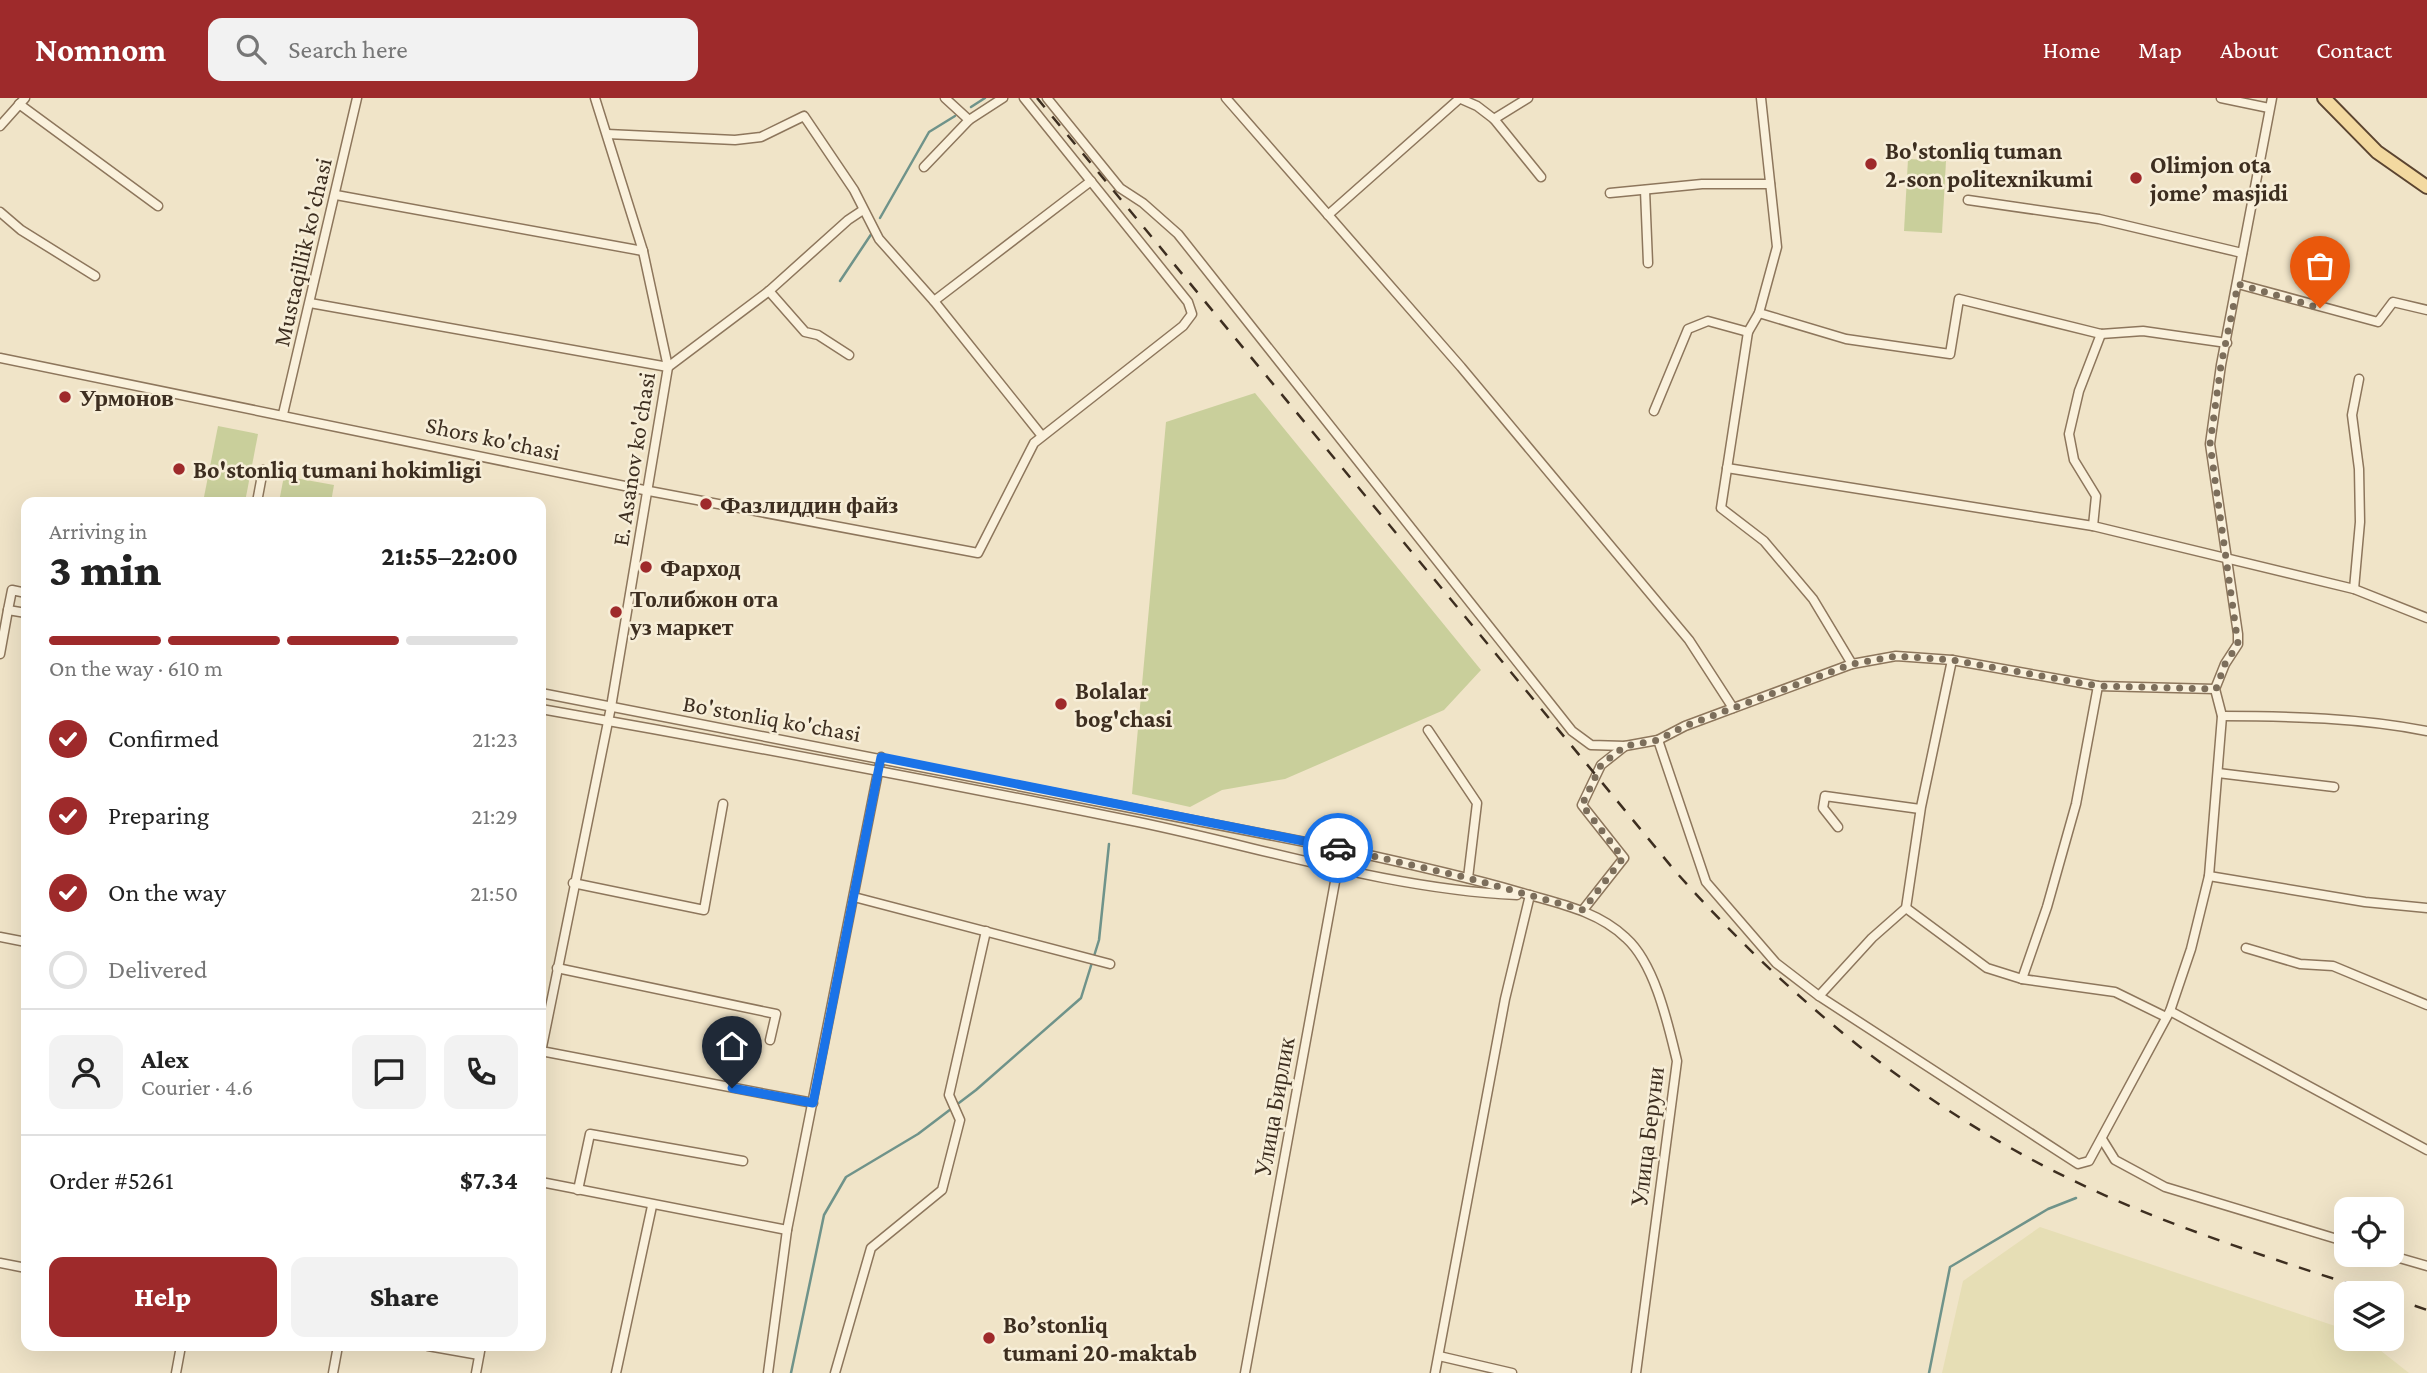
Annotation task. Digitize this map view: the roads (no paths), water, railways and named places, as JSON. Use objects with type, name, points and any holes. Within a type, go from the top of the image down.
[{"type":"main road","points":[[2325,98],[2377,152],[2427,187]]},
{"type":"main road","points":[[2332,98],[2380,148],[2427,181]]},
{"type":"street","name":"Mustaqillik ko'chasi","points":[[283,414],[357,98]]},
{"type":"street","name":"E. Asanov ko'chasi","points":[[546,1025],[611,707],[668,367],[643,251],[596,98]]},
{"type":"street","points":[[945,98],[969,120]]},
{"type":"street","points":[[924,167],[969,120],[1003,98]]},
{"type":"street","points":[[607,134],[735,140],[761,137],[804,116],[854,190],[880,239],[934,301],[1042,436],[1183,326],[1192,314],[1188,302],[1024,98]]},
{"type":"street","points":[[1047,98],[1120,188],[1143,203],[1178,234],[1572,732],[1591,745],[1625,746],[1658,740],[1685,726],[1852,664],[1896,656],[1952,660],[2098,686],[2216,689]]},
{"type":"street","points":[[1226,98],[1469,377],[1689,640],[1732,708]]},
{"type":"street","points":[[1328,215],[1459,98],[1477,106],[1494,120],[1541,177]]},
{"type":"street","points":[[1494,120],[1528,98]]},
{"type":"street","points":[[1760,98],[1777,247],[1759,313],[1748,332],[1721,508],[1764,541],[1813,599],[1852,664]]},
{"type":"street","points":[[2221,98],[2269,108]]},
{"type":"street","points":[[1658,740],[1706,882],[1776,963],[1819,996],[2078,1164],[2089,1161],[2168,1014],[2191,949],[2209,876],[2222,716],[2216,689],[2225,664],[2238,644],[2210,444],[2242,253],[2272,98]]},
{"type":"street","points":[[0,126],[22,101],[158,206]]},
{"type":"street","points":[[934,301],[1091,181]]},
{"type":"street","points":[[1610,193],[1702,184],[1770,184]]},
{"type":"street","points":[[1645,190],[1648,263]]},
{"type":"street","points":[[336,195],[643,251]]},
{"type":"street","points":[[1968,201],[2099,219],[2242,253]]},
{"type":"street","points":[[310,303],[668,367],[769,291],[848,220],[863,210]]},
{"type":"street","points":[[0,212],[21,230],[95,276]]},
{"type":"street","points":[[2238,284],[2378,322],[2393,302],[2427,310]]},
{"type":"street","points":[[769,291],[804,332],[818,335],[849,355]]},
{"type":"street","points":[[1759,313],[1846,339],[1950,354],[1959,299],[2101,334],[2143,331],[2227,343]]},
{"type":"street","points":[[1654,411],[1688,329],[1708,321],[1748,332]]},
{"type":"street","points":[[2093,526],[2096,496],[2074,460],[2069,434],[2079,391],[2101,334]]},
{"type":"street","name":"Shors ko'chasi","points":[[0,358],[649,491],[978,553],[1034,443],[1042,436]]},
{"type":"street","points":[[2354,589],[2360,522],[2359,469],[2352,415],[2359,379]]},
{"type":"street","points":[[1727,468],[2093,526],[2224,555],[2354,589],[2427,618]]},
{"type":"street","points":[[258,497],[263,470]]},
{"type":"street","points":[[0,654],[12,590],[21,592]]},
{"type":"street","points":[[8,610],[21,612]]},
{"type":"street","points":[[1819,996],[1872,937],[1906,908],[1920,809],[1952,660]]},
{"type":"street","points":[[2022,979],[2047,907],[2076,804],[2098,686]]},
{"type":"street","name":"Bo'stonliq ko'chasi","points":[[546,694],[881,757],[1341,849],[1530,895]]},
{"type":"street","name":"Bo'stonliq ko'chasi","points":[[546,710],[1141,823],[1338,869],[1466,892],[1530,895]]},
{"type":"street","points":[[2222,716],[2276,716],[2396,725],[2427,731]]},
{"type":"street","points":[[1428,730],[1478,803],[1468,878]]},
{"type":"street","points":[[1583,910],[1623,858],[1582,805],[1601,765],[1625,746]]},
{"type":"street","points":[[768,1373],[787,1230],[881,757]]},
{"type":"street","points":[[2218,773],[2334,787]]},
{"type":"street","points":[[1838,827],[1823,808],[1825,796],[1920,809]]},
{"type":"street","points":[[573,884],[704,910],[723,804]]},
{"type":"street","name":"Улица Бирлик","points":[[1245,1373],[1341,849]]},
{"type":"street","points":[[2209,876],[2365,902],[2427,908]]},
{"type":"street","points":[[1435,1373],[1505,999],[1530,895]]},
{"type":"street","name":"Улица Беруни","points":[[1530,895],[1583,910],[1627,938],[1644,965],[1666,1015],[1677,1061],[1636,1373]]},
{"type":"street","points":[[854,897],[1107,963]]},
{"type":"street","points":[[1906,908],[1987,968],[2022,979],[2115,992],[2168,1014],[2427,1150]]},
{"type":"street","points":[[835,1373],[871,1248],[942,1191],[960,1119],[949,1095],[986,931]]},
{"type":"street","points":[[0,937],[21,941]]},
{"type":"street","points":[[2246,948],[2300,964],[2333,965],[2427,1005]]},
{"type":"street","points":[[557,968],[776,1014],[770,1040]]},
{"type":"street","points":[[546,1052],[813,1103]]},
{"type":"street","points":[[578,1190],[590,1134],[743,1161]]},
{"type":"street","points":[[2102,1139],[2115,1160],[2165,1187],[2334,1238]]},
{"type":"street","points":[[546,1183],[652,1206],[787,1230]]},
{"type":"street","points":[[616,1373],[652,1206]]},
{"type":"street","points":[[2404,1259],[2427,1266]]},
{"type":"street","points":[[0,1263],[21,1267]]},
{"type":"street","points":[[176,1373],[180,1351]]},
{"type":"street","points":[[333,1373],[337,1351]]},
{"type":"street","points":[[476,1373],[480,1351]]},
{"type":"street","points":[[1439,1356],[1512,1373]]},
{"type":"waterway","points":[[971,107],[985,98]]},
{"type":"waterway","points":[[880,218],[929,132],[955,116]]},
{"type":"waterway","points":[[840,281],[872,233]]},
{"type":"waterway","points":[[791,1373],[824,1215],[846,1177],[918,1134],[976,1090],[1081,998],[1099,940],[1109,844]]},
{"type":"waterway","points":[[1929,1373],[1950,1267],[2048,1209],[2076,1198]]},
{"type":"railway","points":[[1037,98],[1675,871],[1718,918],[1810,1006],[1909,1084],[1962,1119],[2074,1181],[2148,1214],[2341,1281]]},
{"type":"railway","points":[[2404,1302],[2427,1310]]},
{"type":"place","name":"Bo'stonliq tuman 2-son politexnikumi","points":[[1871,164]]},
{"type":"place","name":"Olimjon ota jome’ masjidi","points":[[2136,178]]},
{"type":"place","name":"Урмонов","points":[[65,397]]},
{"type":"place","name":"Bo'stonliq tumani hokimligi","points":[[179,469]]},
{"type":"place","name":"Фазлиддин файз","points":[[706,504]]},
{"type":"place","name":"Фарход","points":[[646,567]]},
{"type":"place","name":"Толибжон ота уз маркет","points":[[616,612]]},
{"type":"place","name":"Bolalar bog'chasi","points":[[1061,704]]},
{"type":"place","name":"Bo’stonliq tumani 20-maktab","points":[[989,1338]]}]
